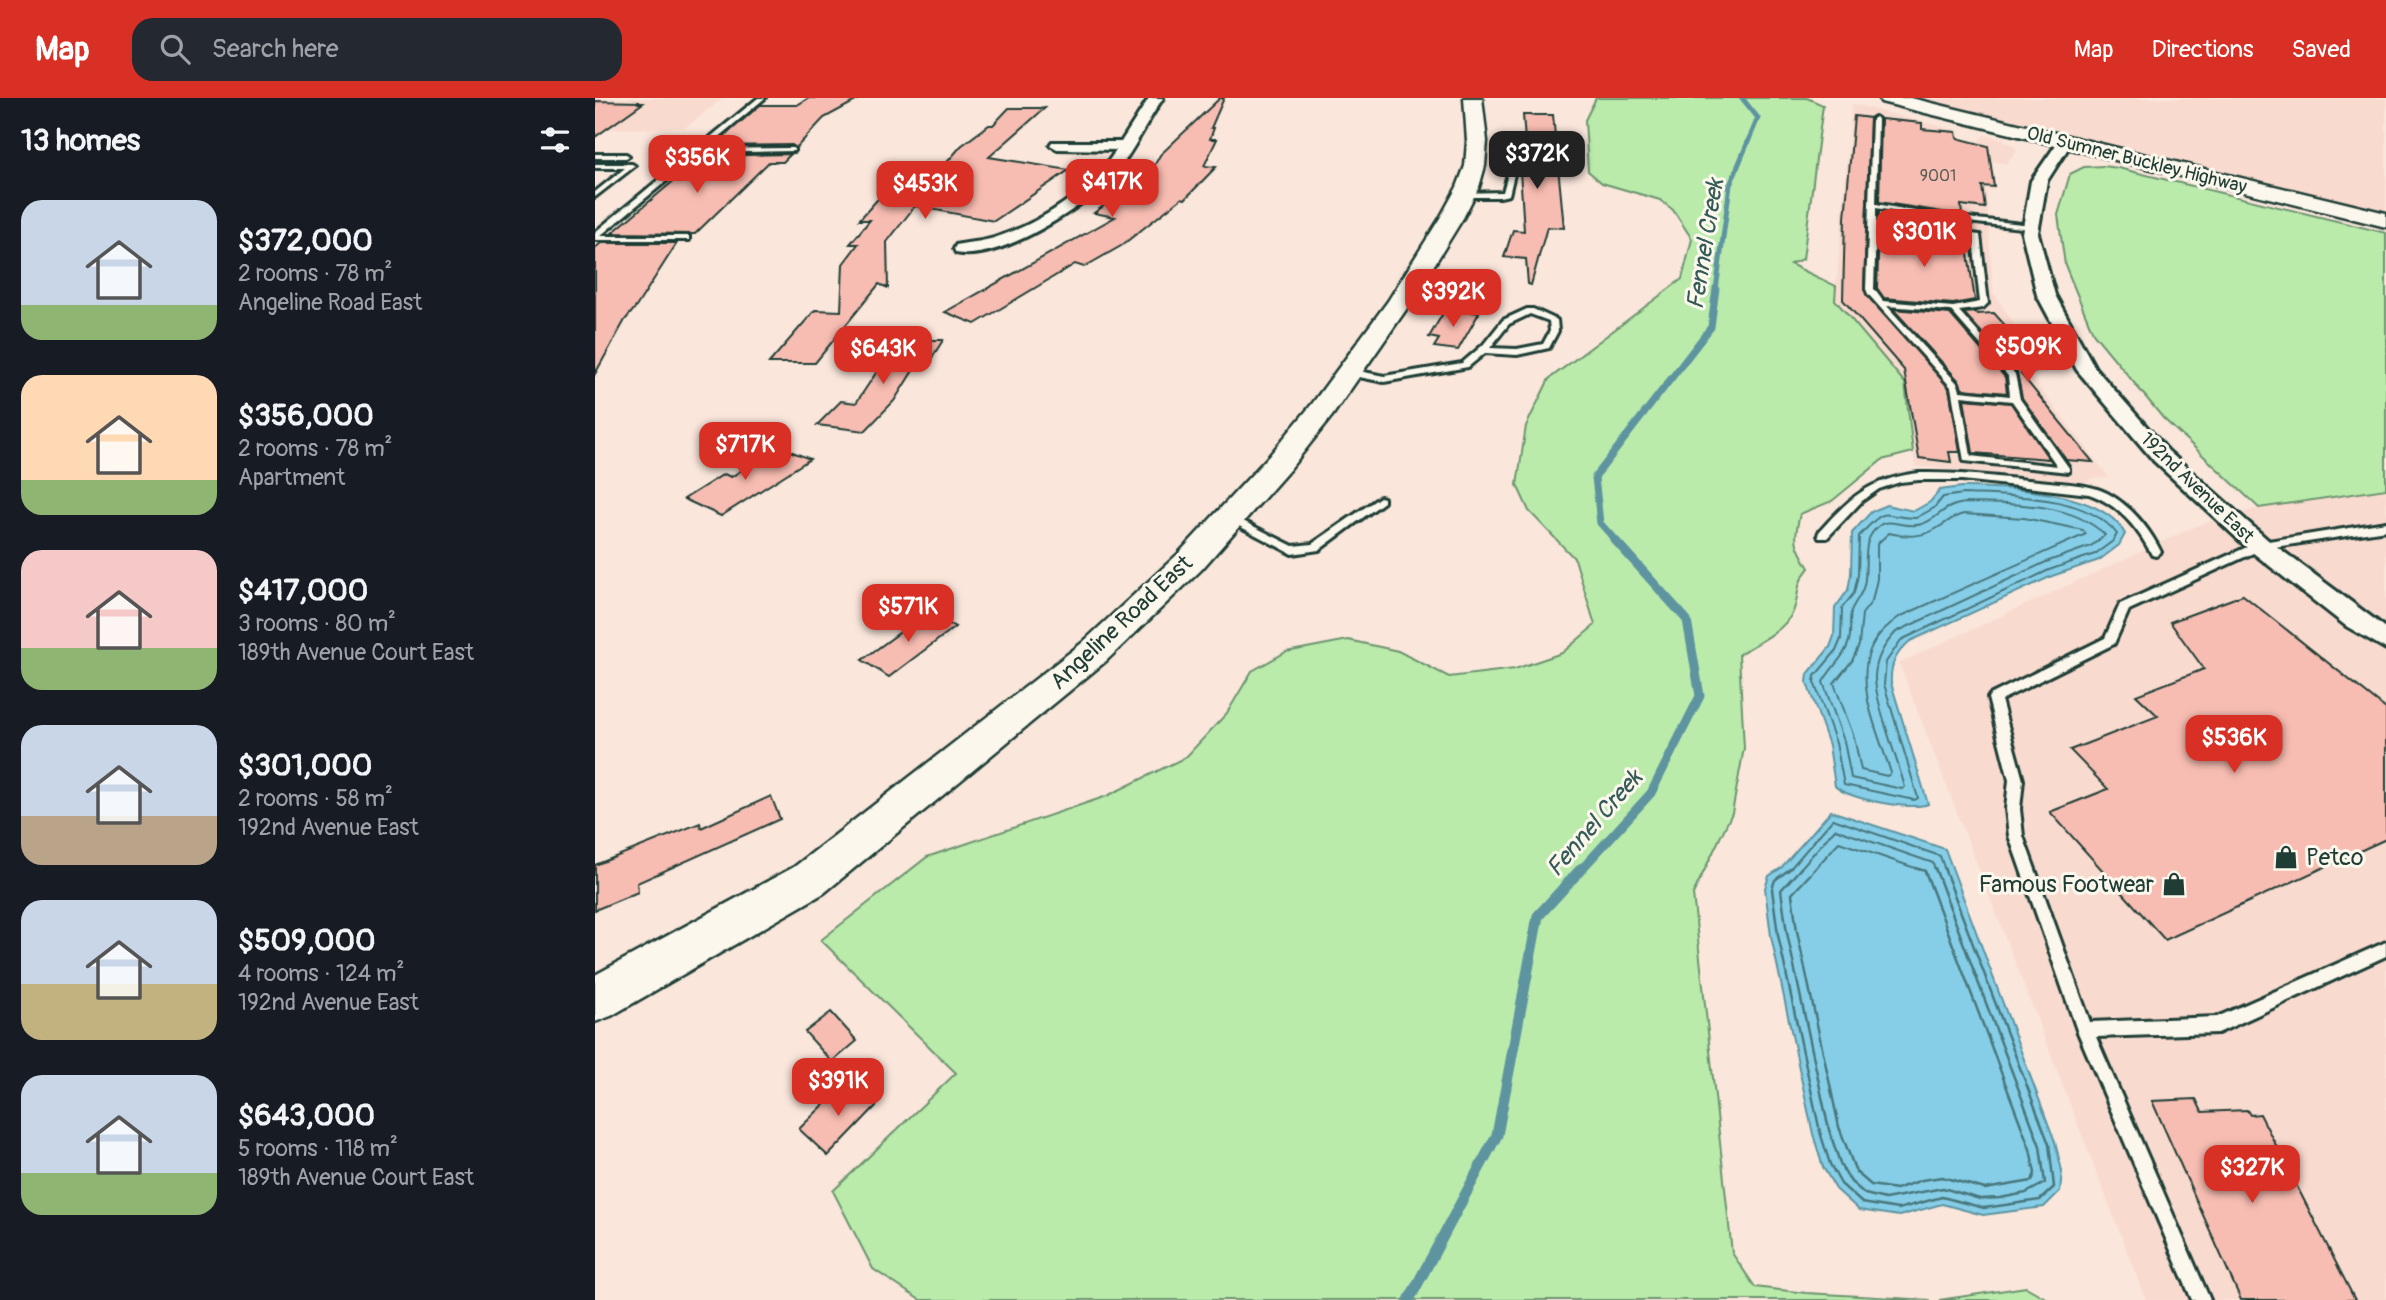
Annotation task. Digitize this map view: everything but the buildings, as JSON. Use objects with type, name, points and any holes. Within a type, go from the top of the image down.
[{"type":"street","points":[[962,249],[1007,239],[1050,215],[1105,174],[1115,163],[1123,146],[1156,98]]},
{"type":"street","name":"Angeline Road East","points":[[595,1000],[809,880],[1132,619],[1264,481],[1349,372],[1423,264],[1475,169],[1479,139],[1473,98]]},
{"type":"street","name":"Old Sumner Buckley Highway","points":[[1888,98],[2386,220]]},
{"type":"street","name":"192nd Avenue East","points":[[2065,142],[2039,181],[2030,233],[2046,295],[2087,370],[2161,456],[2260,546],[2355,620],[2386,640]]},
{"type":"street","points":[[1057,145],[1123,146]]},
{"type":"lane","points":[[595,237],[762,98]]},
{"type":"lane","points":[[1875,119],[1870,289],[1955,386],[1967,459],[2065,470]]},
{"type":"lane","points":[[698,150],[792,150]]},
{"type":"lane","points":[[595,156],[626,156]]},
{"type":"lane","points":[[595,166],[632,166],[595,195]]},
{"type":"lane","points":[[1462,195],[1506,193],[1512,170]]},
{"type":"lane","points":[[1872,214],[1915,219],[1931,216],[2031,227]]},
{"type":"lane","points":[[1872,214],[1977,237],[1985,303],[1953,309],[1880,303]]},
{"type":"lane","points":[[595,237],[686,238]]},
{"type":"lane","points":[[1953,309],[2012,376],[2015,399],[2065,470],[2085,490]]},
{"type":"lane","points":[[1349,372],[1384,379],[1465,365],[1483,350],[1506,322],[1530,311],[1553,320],[1554,331],[1546,346],[1517,352],[1483,350]]},
{"type":"lane","points":[[1957,393],[2015,399]]},
{"type":"lane","points":[[1823,535],[1873,488],[1902,479],[1984,479],[2100,494],[2137,523],[2156,552]]},
{"type":"lane","points":[[1229,518],[1292,550],[1315,547],[1380,500]]},
{"type":"lane","points":[[2201,1300],[2085,1030],[2015,836],[2013,809],[2016,780],[1994,698],[2110,641],[2124,607],[2260,546],[2386,526]]},
{"type":"lane","points":[[2085,1030],[2218,1025],[2386,949]]},
{"type":"shaded area","points":[[595,98],[723,98],[685,128],[595,129]]},
{"type":"shaded area","points":[[1887,98],[2386,98],[2386,220]]},
{"type":"shaded area","points":[[1852,104],[1959,131],[1961,159],[1992,162],[1995,190],[1986,189],[1993,292],[2047,374],[2031,377],[2109,477],[2088,479],[2090,482],[2053,481],[1915,466],[1905,383],[1835,300]]},
{"type":"shaded area","points":[[1984,135],[2003,139],[2015,147],[2017,150],[2006,164],[1966,155]]},
{"type":"shaded area","points":[[2386,489],[2386,1300],[2146,1300],[1899,663],[2201,524],[2259,508]]},
{"type":"green space","points":[[1596,98],[1807,98],[1823,105],[1803,259],[1790,264],[1836,286],[1835,300],[1905,383],[1913,452],[1882,460],[1832,501],[1800,514],[1796,531],[1797,542],[1809,568],[1799,586],[1792,614],[1775,632],[1739,654],[1744,748],[1732,813],[1693,894],[1732,1253],[1755,1287],[1806,1293],[1930,1300],[920,1300],[873,1269],[833,1191],[956,1073],[821,940],[927,857],[1107,796],[1186,757],[1227,713],[1252,671],[1286,652],[1348,640],[1398,651],[1449,677],[1515,669],[1562,653],[1595,625],[1575,559],[1529,511],[1517,485],[1526,426],[1549,379],[1682,279],[1692,239],[1673,210],[1660,200],[1602,183],[1588,171],[1585,120]]},
{"type":"green space","points":[[2103,166],[2386,233],[2386,489],[2259,508],[2163,418],[2093,333],[2065,265],[2058,215],[2070,174],[2084,167]]},
{"type":"green space","points":[[2026,1287],[2049,1300],[1939,1300]]},
{"type":"water","points":[[1962,487],[2027,490],[2075,500],[2096,508],[2113,519],[2125,534],[2119,545],[2099,560],[2052,576],[1905,645],[1893,665],[1891,683],[1928,804],[1895,805],[1852,795],[1835,786],[1829,745],[1807,683],[1808,674],[1830,647],[1834,636],[1835,608],[1848,590],[1852,533],[1871,512],[1886,505],[1914,511],[1930,502],[1940,490]]},
{"type":"water","points":[[1831,811],[1945,849],[2055,1142],[2062,1171],[2060,1191],[2044,1207],[1983,1215],[1942,1204],[1899,1216],[1859,1210],[1836,1189],[1823,1167],[1813,1134],[1771,936],[1765,888],[1769,876],[1781,868]]},
{"type":"waterway","name":"Fennel Creek","points":[[1716,290],[1730,185],[1758,118],[1742,98]]},
{"type":"waterway","name":"Fennel Creek","points":[[1616,541],[1600,523],[1595,477],[1711,327],[1716,288]]},
{"type":"waterway","name":"Fennel Creek","points":[[1581,870],[1651,793],[1700,696],[1687,620],[1614,539]]},
{"type":"waterway","name":"Fennel Creek","points":[[1409,1300],[1497,1135],[1538,916],[1582,868]]},
{"type":"place","name":"Petco","points":[[2286,857]]},
{"type":"place","name":"Famous Footwear","points":[[2174,884]]}]
